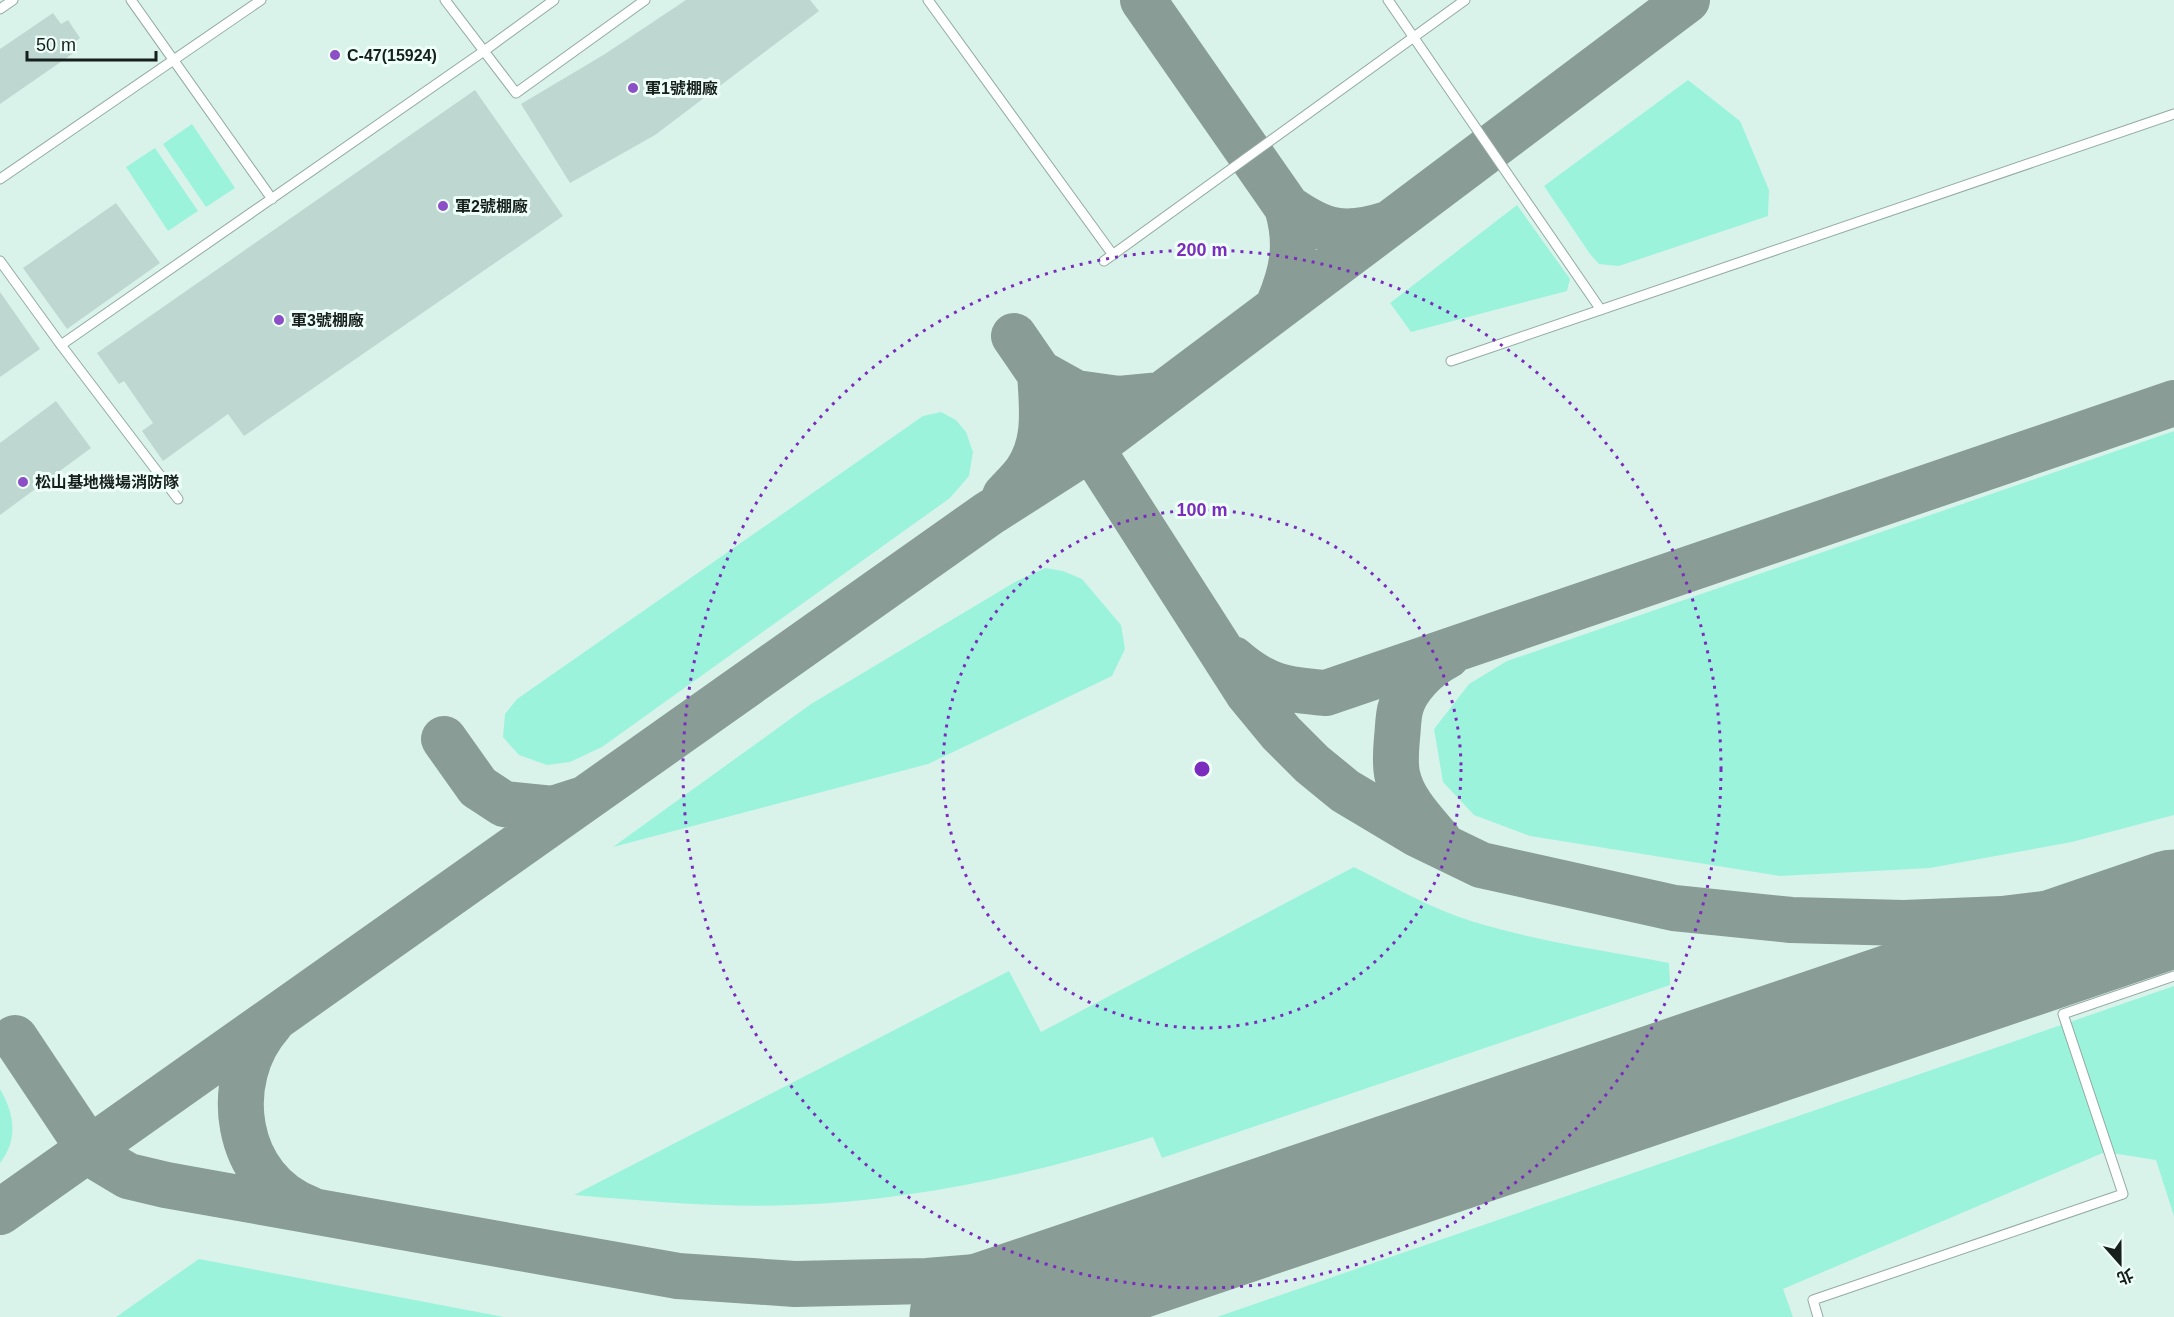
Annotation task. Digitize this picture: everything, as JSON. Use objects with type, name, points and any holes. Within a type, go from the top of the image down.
[{"type":"lane","points":[[0,9],[13,0]]},
{"type":"lane","points":[[131,0],[272,199]]},
{"type":"lane","points":[[0,179],[261,0]]},
{"type":"lane","points":[[445,0],[516,93],[645,0]]},
{"type":"lane","points":[[61,345],[554,0]]},
{"type":"lane","points":[[928,0],[1109,258],[1465,0]]},
{"type":"lane","points":[[1388,0],[1601,310]]},
{"type":"lane","points":[[1451,361],[2174,114]]},
{"type":"lane","points":[[0,261],[178,499]]},
{"type":"lane","points":[[1818,1317],[1813,1300],[2123,1194],[2063,1014],[2174,976]]},
{"type":"green space","points":[[1688,80],[1740,121],[1769,190],[1768,216],[1619,266],[1599,264],[1544,186]]},
{"type":"green space","points":[[192,124],[235,188],[206,207],[163,144]]},
{"type":"green space","points":[[155,148],[198,211],[168,231],[126,167]]},
{"type":"green space","points":[[1517,205],[1570,279],[1567,291],[1411,332],[1390,303]]},
{"type":"green space","points":[[941,412],[956,420],[966,432],[973,452],[969,476],[950,498],[602,747],[570,762],[547,765],[519,755],[503,737],[505,714],[517,699],[923,416]]},
{"type":"green space","points":[[2174,431],[2174,815],[2072,842],[1930,868],[1780,876],[1530,836],[1474,815],[1443,782],[1434,729],[1469,684],[1507,661]]},
{"type":"green space","points":[[1045,568],[1063,571],[1082,579],[1121,625],[1125,649],[1112,676],[928,764],[613,847],[811,704],[1015,582]]},
{"type":"green space","points":[[1354,867],[1426,903],[1471,921],[1544,940],[1669,963],[1670,985],[1162,1158],[1153,1137],[1065,1162],[975,1183],[884,1198],[792,1205],[737,1206],[574,1195],[1009,971],[1041,1032]]},
{"type":"green space","points":[[2174,986],[2174,1216],[2156,1160],[2105,1152],[1783,1289],[1793,1317],[1217,1317]]},
{"type":"green space","points":[[0,1089],[9,1107],[12,1135],[10,1145],[0,1163]]},
{"type":"green space","points":[[199,1259],[504,1317],[116,1317]]},
{"type":"building","name":"軍1號棚廠","points":[[686,0],[810,0],[819,11],[655,135],[570,183],[521,104],[605,54]]},
{"type":"building","points":[[53,13],[61,24],[68,20],[80,38],[73,43],[78,50],[0,104],[0,49]]},
{"type":"building","points":[[475,90],[563,216],[244,436],[228,414],[163,461],[142,431],[153,423],[124,381],[119,384],[97,353]]},
{"type":"building","points":[[116,203],[160,263],[67,329],[23,268]]},
{"type":"building","points":[[0,292],[40,349],[0,377]]},
{"type":"building","name":"松山基地機場消防隊","points":[[56,401],[91,448],[0,515],[0,443]]},
{"type":"taxiway","points":[[1143,0],[1287,207]]},
{"type":"taxiway","points":[[0,1212],[988,514],[1091,448],[1687,0]]},
{"type":"taxiway","points":[[1278,306],[1292,257],[1292,233],[1287,207],[1312,223],[1346,232],[1388,224]]},
{"type":"taxiway","points":[[1014,336],[1091,448],[1248,693],[1281,733],[1312,764],[1345,791],[1417,834],[1481,865],[1674,908],[1791,920],[1904,923],[2002,919],[2096,908],[2174,894]]},
{"type":"taxiway","points":[[1040,373],[1076,393],[1119,399],[1161,395]]},
{"type":"taxiway","points":[[1005,496],[1027,471],[1038,448],[1042,423],[1040,373]]},
{"type":"taxiway","points":[[1233,659],[1255,676],[1276,685],[1326,693],[2174,403]]},
{"type":"taxiway","points":[[1439,840],[1403,793],[1397,774],[1396,751],[1399,713],[1407,693],[1425,671],[1447,656]]},
{"type":"taxiway","points":[[444,739],[478,787],[504,804],[553,809],[581,800]]},
{"type":"taxiway","points":[[271,1023],[255,1046],[245,1072],[241,1100],[243,1127],[251,1153],[265,1176],[284,1195],[310,1209]]},
{"type":"taxiway","points":[[15,1038],[83,1140],[98,1158],[128,1176],[166,1185],[678,1276],[795,1284],[927,1281],[1037,1272],[1177,1246]]},
{"type":"runway","points":[[968,1317],[2174,908]]},
{"type":"place","name":"C-47(15924)","points":[[335,55]]},
{"type":"place","name":"軍1號棚廠","points":[[633,88]]},
{"type":"place","name":"軍2號棚廠","points":[[443,206]]},
{"type":"place","name":"軍3號棚廠","points":[[279,320]]},
{"type":"place","name":"松山基地機場消防隊","points":[[23,482]]}]
